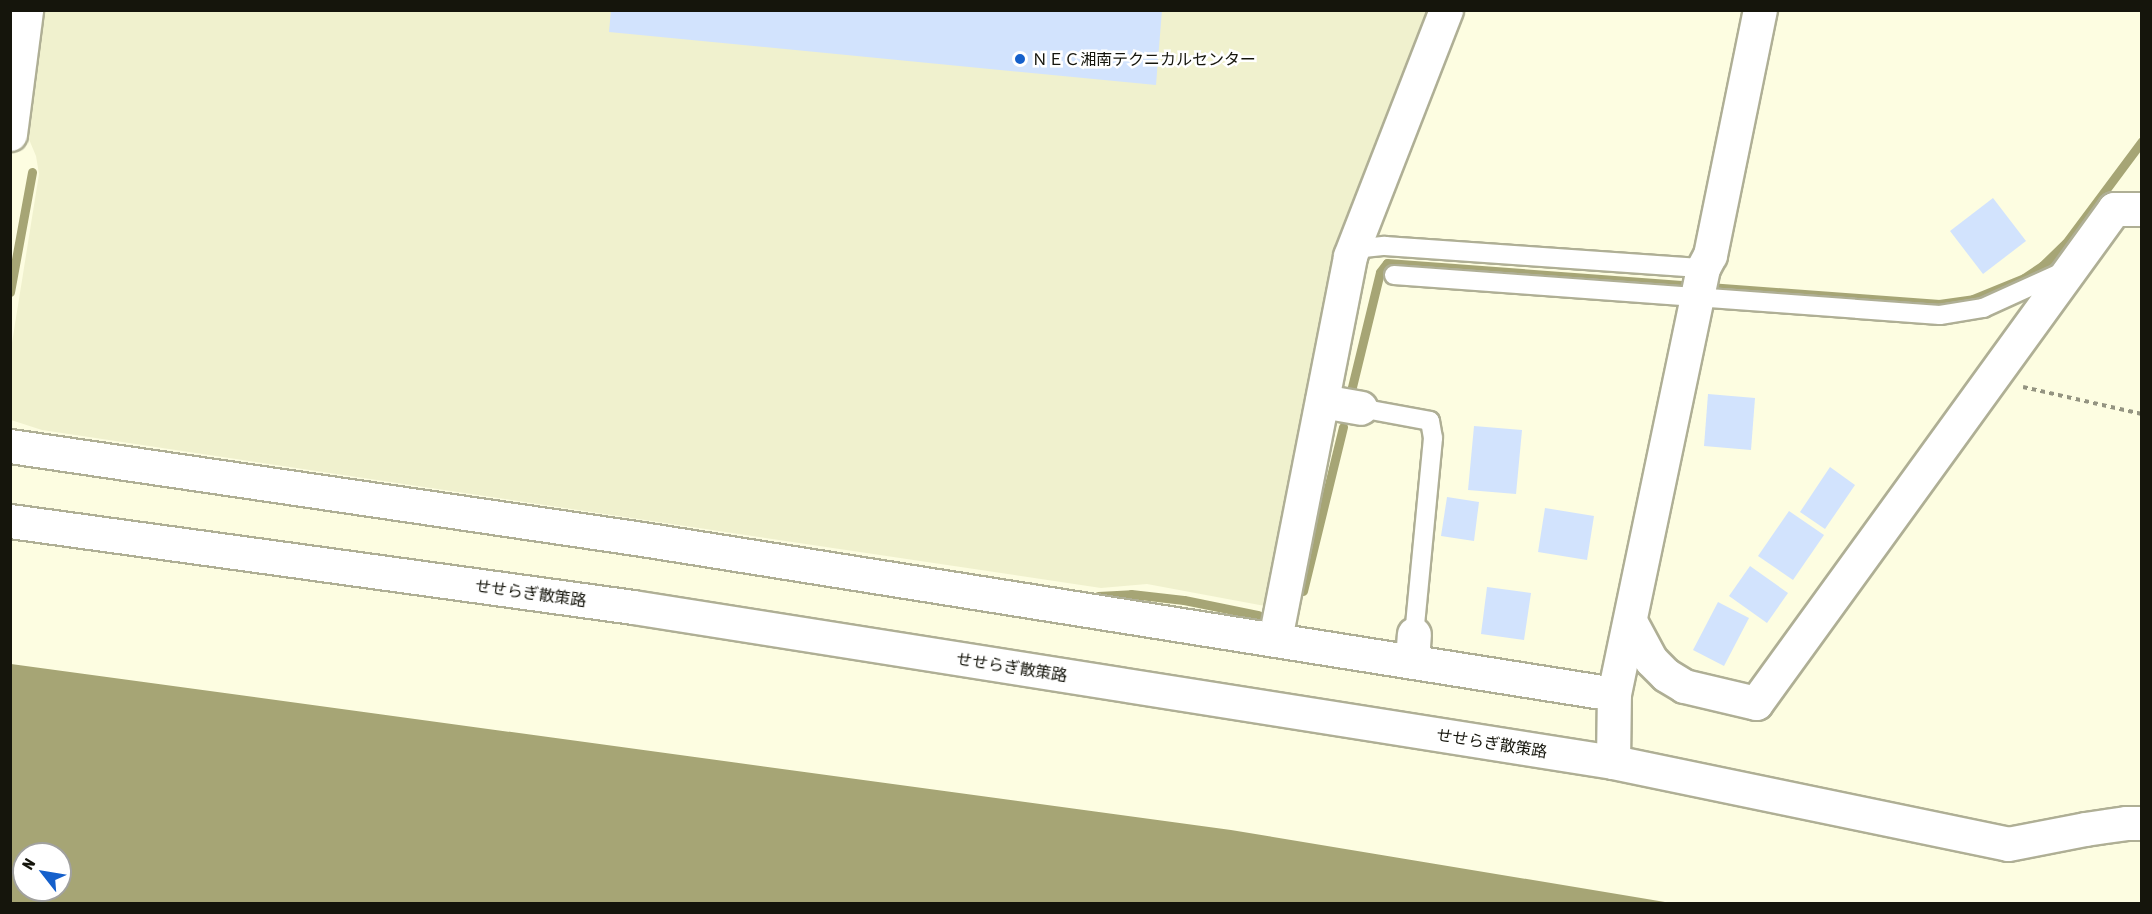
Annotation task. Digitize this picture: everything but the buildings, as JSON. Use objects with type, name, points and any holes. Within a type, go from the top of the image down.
[{"type":"street","points":[[10,134],[26,10]]},
{"type":"street","points":[[1275,639],[1350,256],[1446,10]]},
{"type":"street","points":[[1613,762],[1614,694],[1701,283],[1710,255],[1760,10]]},
{"type":"street","points":[[1629,621],[1651,660],[1666,675],[1683,686],[1756,704],[2114,209],[2142,209]]},
{"type":"street","points":[[1322,401],[1360,408]]},
{"type":"street","points":[[10,446],[642,539],[1275,639],[1413,648],[1614,694]]},
{"type":"street","name":"せせらぎ散策路","points":[[10,521],[633,607],[1613,762],[2008,844],[2085,829],[2142,823]]},
{"type":"lane","points":[[1354,249],[1385,246],[1701,283],[1940,315],[1983,308],[2072,267]]},
{"type":"lane","points":[[1394,275],[1701,283]]},
{"type":"lane","points":[[1360,408],[1430,421],[1433,438],[1413,648]]},
{"type":"path","points":[[1998,370],[2023,387],[2142,414]]},
{"type":"shaded area","points":[[40,11],[1432,11],[1271,597],[1265,606],[1147,584],[1101,588],[42,430],[11,420],[11,349],[39,174],[36,156],[28,137],[27,117]]},
{"type":"shaded area","points":[[11,664],[1231,830],[1671,903],[11,903]]},
{"type":"waterway","points":[[1351,391],[1380,272],[1387,263],[1939,304],[1973,299],[2024,278],[2042,266],[2066,243],[2142,141]]},
{"type":"waterway","points":[[10,292],[32,172]]},
{"type":"waterway","points":[[1303,591],[1343,427]]},
{"type":"waterway","points":[[1098,596],[1131,594],[1184,600],[1258,615]]},
{"type":"place","name":"ＮＥＣ湘南テクニカルセンター","points":[[1020,59]]}]
